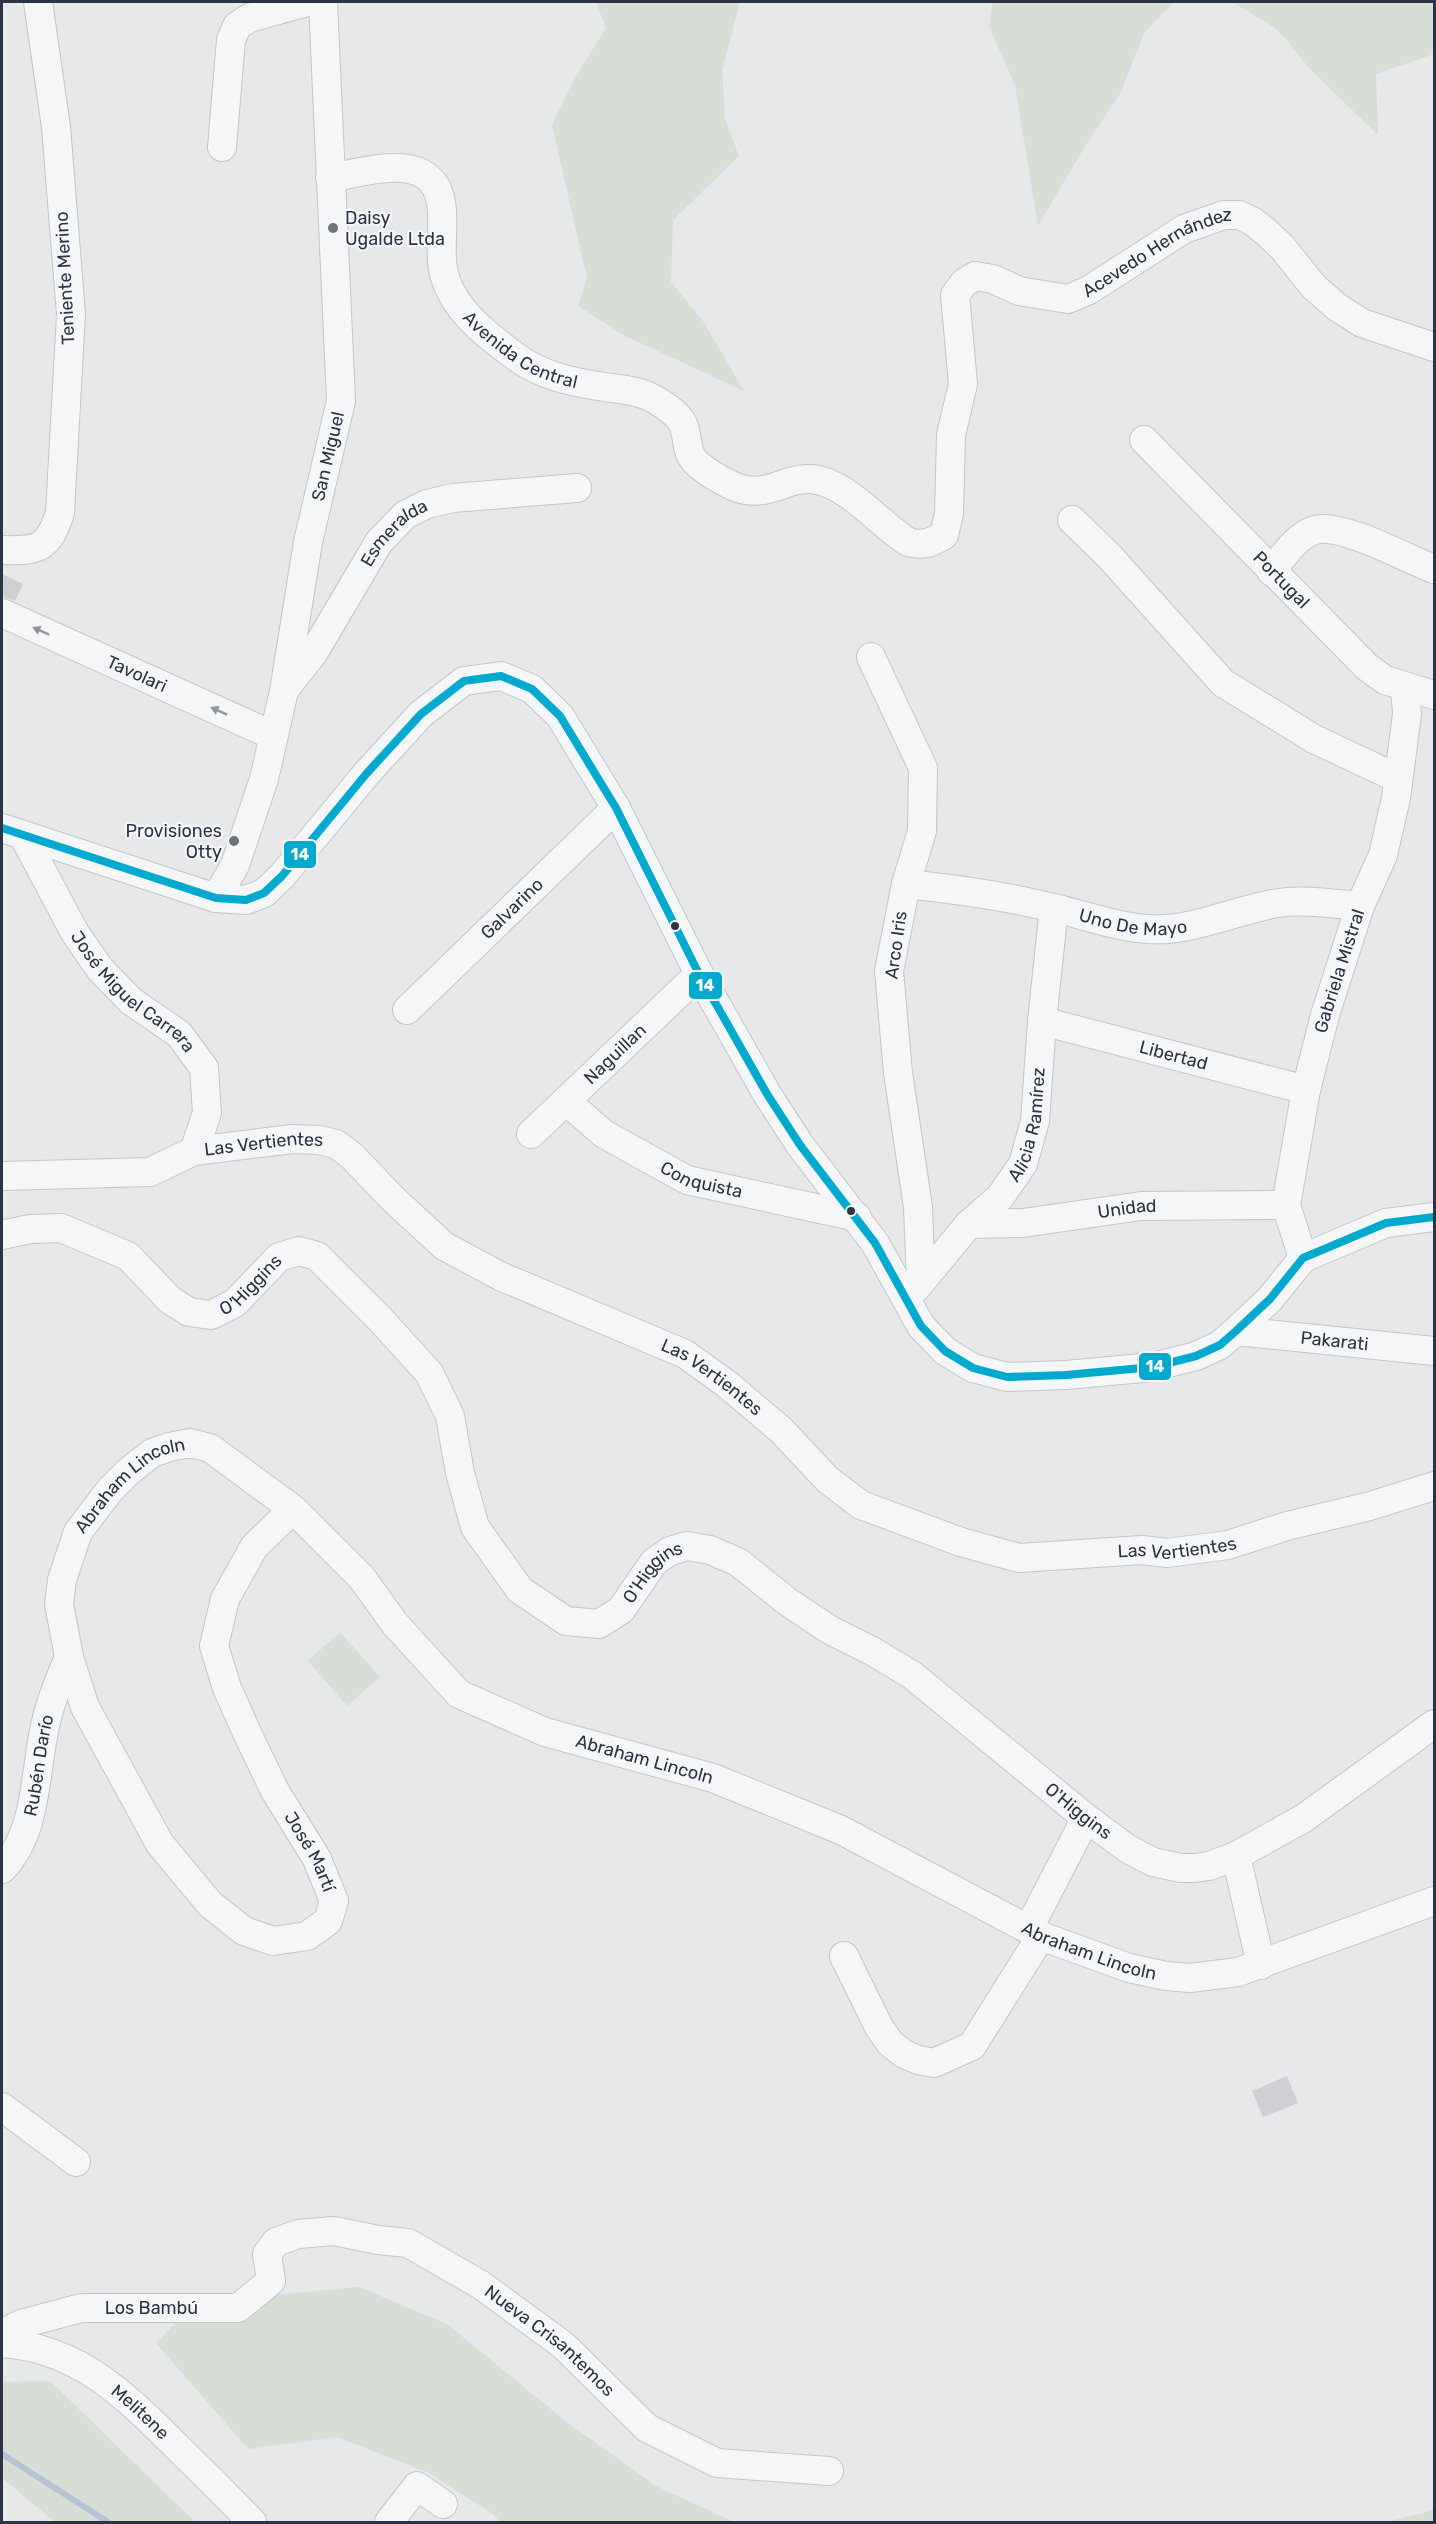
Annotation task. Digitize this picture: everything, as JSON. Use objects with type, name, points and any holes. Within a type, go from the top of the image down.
[{"type":"street","name":"Teniente Merino","points":[[2,550],[30,551],[39,546],[49,538],[60,513],[71,314],[56,127],[38,2]]},
{"type":"street","points":[[222,147],[231,40],[237,26],[249,18],[307,2]]},
{"type":"street","name":"San Miguel","points":[[216,898],[235,865],[264,779],[272,735],[284,692],[308,542],[340,401],[323,2]]},
{"type":"street","name":"Avenida Central","points":[[330,178],[394,166],[411,168],[427,176],[437,188],[442,211],[440,255],[451,292],[473,321],[516,357],[538,371],[566,381],[626,390],[649,397],[667,408],[683,423],[693,459],[731,486],[755,492],[778,488]]},
{"type":"street","name":"Acevedo Hernández","points":[[778,488],[798,479],[818,480],[843,493],[908,542],[920,545],[932,543],[944,535],[949,514],[951,480],[948,456],[963,384],[955,296],[964,283],[975,276],[993,279],[1019,291],[1068,299],[1110,278],[1184,229],[1224,215],[1239,215],[1252,221],[1282,248],[1314,287],[1337,307],[1362,323],[1434,347]]},
{"type":"street","name":"Portugal","points":[[1144,440],[1367,667],[1385,680],[1434,695]]},
{"type":"street","name":"Esmeralda","points":[[284,692],[314,652],[379,542],[405,515],[427,504],[453,498],[577,488]]},
{"type":"street","points":[[1072,520],[1110,557],[1223,683],[1314,739],[1397,778]]},
{"type":"street","points":[[1271,571],[1298,540],[1314,530],[1328,528],[1355,536],[1434,569]]},
{"type":"street","name":"Tavolari","points":[[2,613],[272,735]]},
{"type":"street","name":"Arco Iris","points":[[871,657],[923,768],[922,831],[906,884],[889,971],[898,1073],[918,1207],[914,1291]]},
{"type":"street","points":[[13,832],[216,898],[246,900],[264,892],[282,876],[367,772],[421,714],[464,681],[501,676],[532,689],[560,716],[616,808],[699,974],[794,1137],[914,1291],[921,1326],[945,1351],[973,1368],[1007,1377],[1066,1375],[1153,1367],[1196,1356],[1220,1345],[1236,1331],[1270,1299],[1303,1258],[1386,1223],[1434,1217]]},
{"type":"street","name":"Gabriela Mistral","points":[[1303,1258],[1286,1205],[1306,1090],[1325,1015],[1360,906],[1383,855],[1396,798],[1407,714],[1405,687]]},
{"type":"street","name":"Galvarino","points":[[407,1010],[616,808]]},
{"type":"street","name":"José Miguel Carrera","points":[[13,832],[75,933],[100,969],[131,1001],[179,1034],[204,1068],[207,1113],[194,1151]]},
{"type":"street","name":"Uno De Mayo","points":[[906,884],[968,890],[1111,923],[1149,929],[1185,926],[1278,903],[1315,902],[1360,906]]},
{"type":"street","name":"Alicia Ramírez","points":[[914,1291],[969,1224],[1000,1197],[1023,1164],[1035,1121],[1042,1021],[1054,908]]},
{"type":"street","name":"Naguillan","points":[[531,1134],[699,974]]},
{"type":"street","name":"Libertad","points":[[1042,1021],[1306,1090]]},
{"type":"street","name":"Conquista","points":[[566,1101],[604,1134],[687,1180],[857,1217]]},
{"type":"street","name":"Las Vertientes","points":[[2,1176],[150,1172],[194,1151],[293,1139],[319,1140],[336,1144],[352,1156],[444,1246],[500,1276],[685,1354],[728,1385],[781,1430],[828,1480],[861,1504],[961,1542],[1019,1558],[1142,1550],[1167,1553],[1227,1545],[1287,1526],[1370,1506],[1434,1486]]},
{"type":"street","name":"Unidad","points":[[969,1224],[1023,1223],[1141,1206],[1286,1205]]},
{"type":"street","name":"O'Higgins","points":[[2,1235],[30,1228],[61,1227],[128,1256],[170,1300],[189,1312],[211,1315],[235,1303],[279,1257],[299,1251],[317,1256],[380,1319],[429,1373],[450,1416],[460,1473],[475,1527],[520,1590],[566,1621],[599,1624],[621,1610],[654,1562],[670,1551],[687,1546],[710,1550],[738,1562],[788,1602],[830,1630],[912,1675],[1086,1818],[1140,1856],[1167,1866],[1181,1868],[1209,1866],[1236,1857],[1304,1818],[1434,1724]]},
{"type":"street","name":"Pakarati","points":[[1236,1331],[1434,1351]]},
{"type":"street","name":"Abraham Lincoln","points":[[69,1657],[59,1605],[62,1580],[78,1532],[110,1490],[152,1453],[190,1443],[210,1448],[293,1509],[362,1578],[394,1624],[459,1694],[545,1732],[713,1778],[841,1830],[1035,1932],[1129,1968],[1166,1976],[1214,1976],[1261,1965],[1434,1901]]},
{"type":"street","name":"José Martí","points":[[69,1657],[85,1707],[160,1844],[210,1905],[244,1931],[273,1941],[307,1936],[328,1921],[334,1901],[317,1859],[275,1791],[247,1733],[227,1688],[214,1646],[225,1599],[254,1547],[293,1509]]},
{"type":"street","name":"Rubén Darío","points":[[2,1869],[14,1854],[27,1827],[46,1722],[69,1657]]},
{"type":"street","points":[[844,1956],[879,2027],[890,2043],[904,2054],[934,2063],[972,2046],[1035,1932],[1086,1818]]},
{"type":"street","points":[[1236,1857],[1261,1965]]},
{"type":"street","points":[[2,2107],[76,2162]]},
{"type":"street","name":"Nueva Crisantemos","points":[[267,2254],[276,2242],[298,2234],[334,2231],[378,2240],[408,2243],[481,2285],[563,2345],[647,2428],[717,2463],[829,2471]]},
{"type":"street","name":"Los Bambú","points":[[2,2334],[21,2324],[81,2308],[238,2308],[271,2281],[267,2254]]},
{"type":"street","name":"Melitene","points":[[2,2343],[57,2355],[104,2379],[132,2401],[252,2523]]},
{"type":"street","points":[[389,2523],[417,2486],[442,2504]]},
{"type":"shaded area","points":[[596,2],[740,2],[722,71],[725,119],[739,156],[673,220],[671,282],[703,321],[744,391],[623,335],[578,306],[587,278],[552,125],[574,79],[606,28]]},
{"type":"shaded area","points":[[993,2],[1174,2],[1144,33],[1121,92],[1084,148],[1038,226],[1015,86],[989,26]]},
{"type":"shaded area","points":[[1232,2],[1434,2],[1434,54],[1376,74],[1378,135],[1311,70],[1278,30]]},
{"type":"shaded area","points":[[340,1632],[380,1677],[347,1706],[308,1661]]},
{"type":"shaded area","points":[[359,2287],[447,2324],[568,2423],[656,2486],[734,2522],[500,2522],[493,2514],[429,2473],[337,2437],[248,2449],[156,2343],[196,2302]]},
{"type":"shaded area","points":[[50,2381],[195,2522],[55,2522],[2,2478],[2,2382]]},
{"type":"shaded area","points":[[1434,2510],[1434,2522],[1387,2522]]},
{"type":"building","points":[[2,574],[23,584],[15,601],[2,596]]},
{"type":"building","points":[[1287,2076],[1298,2103],[1263,2117],[1252,2091]]},
{"type":"waterway","points":[[2,2454],[108,2522]]},
{"type":"transit line","name":"14","points":[[2,828],[216,898],[246,900],[264,893],[282,876],[367,773],[421,714],[464,681],[501,676],[532,689],[560,716],[616,808],[699,974],[767,1094],[800,1145],[875,1243],[921,1326],[945,1351],[973,1368],[1007,1377],[1066,1375],[1153,1367],[1196,1356],[1220,1345],[1236,1331],[1270,1299],[1303,1258],[1386,1223],[1434,1217]]},
{"type":"place","name":"Daisy Ugalde Ltda","points":[[333,228]]},
{"type":"place","name":"Provisiones Otty","points":[[234,841]]}]
